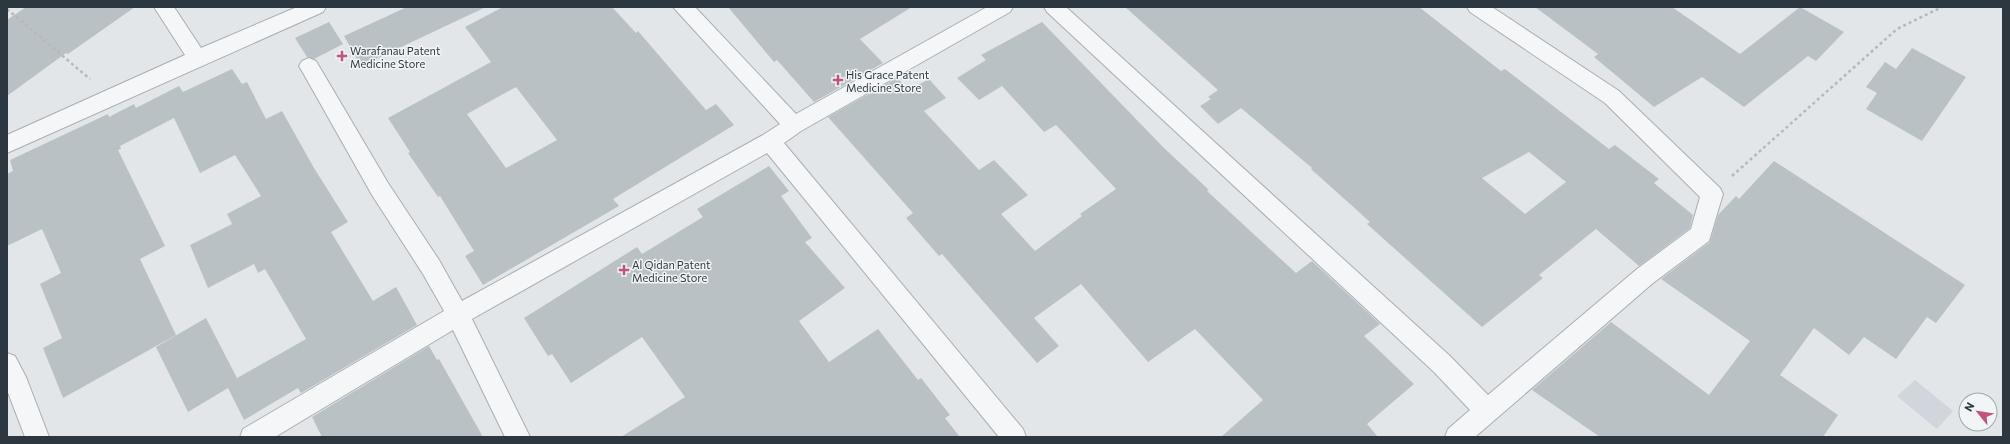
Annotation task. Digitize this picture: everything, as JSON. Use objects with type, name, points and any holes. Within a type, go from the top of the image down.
[{"type":"street","points":[[164,7],[196,58]]},
{"type":"street","points":[[7,144],[196,58],[316,7]]},
{"type":"street","points":[[683,7],[794,125]]},
{"type":"street","points":[[252,437],[458,315],[1003,7]]},
{"type":"street","points":[[1054,7],[1442,364],[1487,411]]},
{"type":"street","points":[[1457,437],[1645,276],[1701,234],[1712,194],[1612,98],[1477,7]]},
{"type":"street","points":[[309,66],[380,189],[431,267],[458,315],[518,437]]},
{"type":"street","points":[[770,140],[1014,437]]},
{"type":"street","points":[[7,364],[14,377],[37,437]]},
{"type":"path","points":[[1712,194],[1897,29],[1942,7]]},
{"type":"path","points":[[7,9],[110,97]]},
{"type":"shaded area","points":[[1915,380],[1953,411],[1937,429],[1897,396]]},
{"type":"building","points":[[26,7],[135,7],[68,54],[66,53],[7,96],[7,20]]},
{"type":"building","points":[[407,7],[486,7],[361,66],[344,36]]},
{"type":"building","points":[[503,7],[612,7],[636,33],[638,31],[706,110],[716,104],[734,125],[613,199],[619,206],[483,285],[465,256],[474,251],[440,196],[438,197],[408,153],[410,152],[388,118],[491,62],[465,27]],"holes":[[[516,87],[557,140],[506,168],[467,114]]]},
{"type":"building","points":[[728,7],[912,7],[860,39],[883,63],[814,102],[777,60],[774,62]]},
{"type":"building","points":[[1125,7],[1419,7],[1501,71],[1505,69],[1609,149],[1615,145],[1659,179],[1654,183],[1693,215],[1690,228],[1639,266],[1596,229],[1539,275],[1543,278],[1482,327],[1367,224],[1370,222],[1311,169],[1312,168],[1241,108],[1218,124],[1200,106],[1211,99],[1208,97],[1218,90]],"holes":[[[1529,152],[1566,182],[1525,214],[1482,178]]]},
{"type":"building","points":[[1535,7],[1672,7],[1740,54],[1800,7],[1844,32],[1816,61],[1808,56],[1744,107],[1702,77],[1654,107],[1594,57],[1598,54]]},
{"type":"building","points":[[329,22],[343,44],[314,59],[307,57],[295,38]]},
{"type":"building","points":[[1042,22],[1164,148],[1209,190],[1207,191],[1296,273],[1312,261],[1380,324],[1364,336],[1414,384],[1367,424],[1378,437],[1221,437],[1263,400],[1195,329],[1148,362],[1081,284],[1034,318],[1059,346],[1037,363],[942,254],[939,256],[906,218],[913,213],[828,117],[897,78],[909,90],[929,79],[946,98],[924,111],[979,170],[994,160],[1028,195],[1001,214],[1035,251],[1082,216],[1080,214],[1116,189],[1056,125],[1044,132],[1002,86],[979,100],[957,78],[986,60],[981,55]]},
{"type":"building","points":[[1912,48],[1966,77],[1922,141],[1866,109],[1877,93],[1866,87],[1885,62],[1896,69]]},
{"type":"building","points":[[232,69],[242,84],[247,82],[266,119],[282,111],[314,168],[348,222],[331,232],[373,301],[396,287],[417,325],[301,393],[298,388],[244,420],[228,388],[188,412],[156,347],[206,318],[237,378],[306,339],[265,269],[258,273],[254,264],[208,288],[190,245],[232,224],[227,214],[261,196],[235,155],[200,173],[174,118],[120,146],[121,149],[118,150],[165,246],[140,259],[176,335],[63,398],[43,348],[62,338],[40,284],[61,273],[42,229],[7,246],[7,174],[13,171],[10,160],[108,114],[109,117],[134,104],[136,108],[179,86],[183,92]]},
{"type":"building","points":[[1774,161],[1965,285],[1936,323],[1927,317],[1896,359],[1864,337],[1849,355],[1814,328],[1780,375],[1838,415],[1823,437],[1600,437],[1532,390],[1611,322],[1709,395],[1750,341],[1661,279],[1710,242],[1718,215],[1736,196],[1739,199]]},
{"type":"building","points":[[769,166],[789,191],[781,196],[812,238],[805,242],[845,288],[799,321],[829,362],[878,329],[918,380],[921,378],[950,415],[945,418],[960,437],[621,437],[685,397],[642,337],[571,383],[552,354],[548,356],[524,318],[637,247],[642,254],[703,217],[697,209]]},
{"type":"building","points":[[429,346],[437,360],[439,359],[483,437],[322,437],[312,417]]},
{"type":"place","name":"Warafanau Patent Medicine Store","points":[[342,56]]},
{"type":"place","name":"His Grace Patent Medicine Store","points":[[838,80]]},
{"type":"place","name":"Al Qidan Patent Medicine Store","points":[[624,270]]}]
